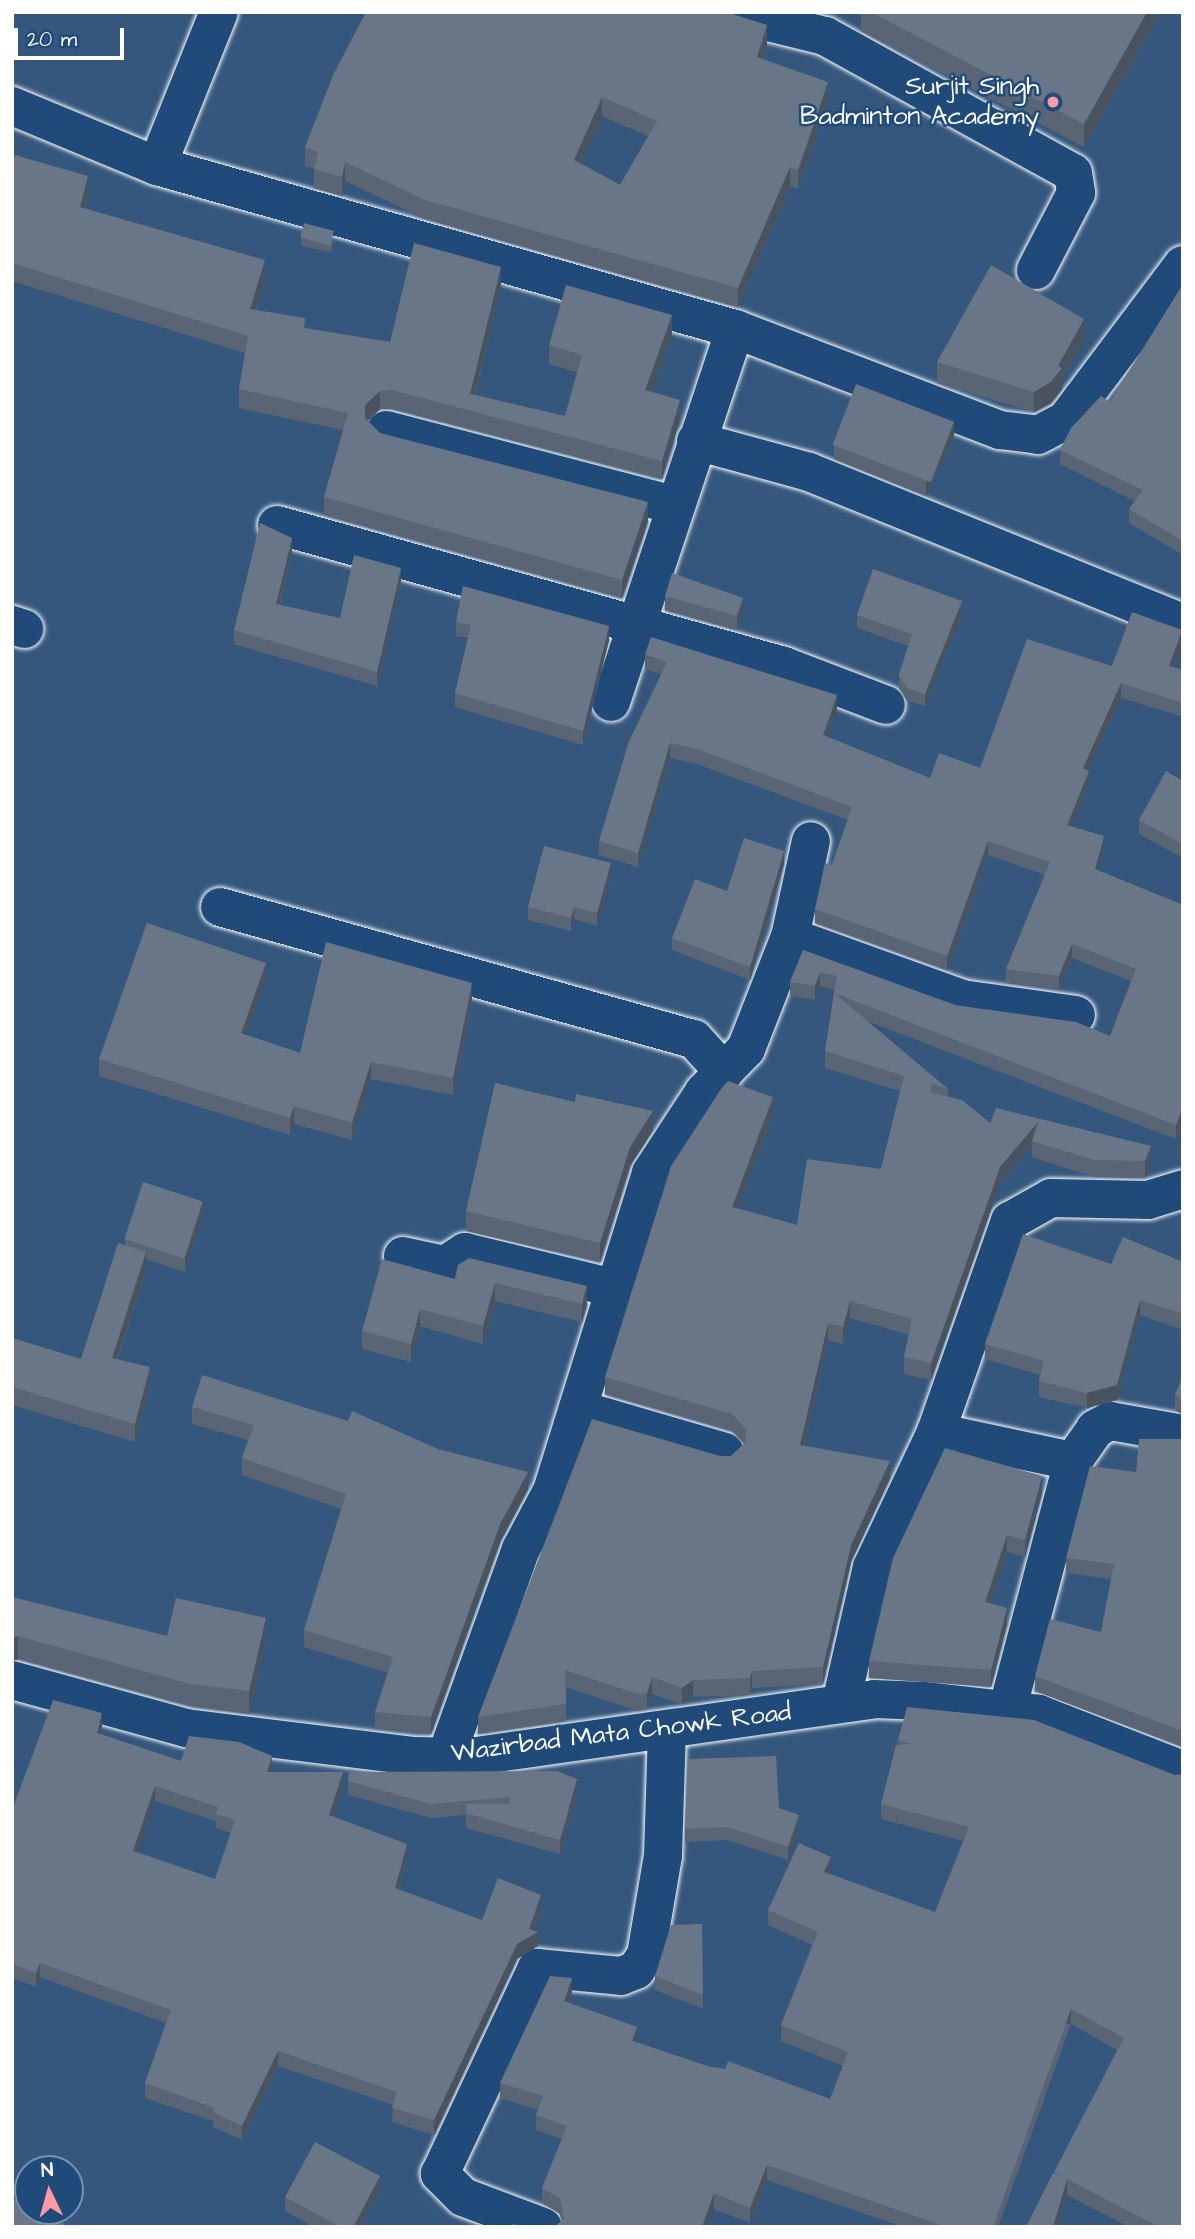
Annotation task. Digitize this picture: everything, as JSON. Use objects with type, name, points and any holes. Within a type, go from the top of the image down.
[{"type":"street","points":[[157,166],[219,12]]},
{"type":"street","points":[[728,12],[831,24],[1073,173],[1076,193],[1036,270]]},
{"type":"street","points":[[12,106],[157,166],[736,328],[1000,430],[1038,435],[1066,421],[1183,265]]},
{"type":"street","points":[[611,702],[674,505],[736,328]]},
{"type":"street","points":[[386,430],[674,505]]},
{"type":"street","points":[[696,440],[809,472],[1183,623]]},
{"type":"street","points":[[277,525],[635,622],[785,666],[886,705]]},
{"type":"street","points":[[446,1757],[579,1409],[618,1289],[650,1173],[724,1072],[746,1049],[790,937],[811,841]]},
{"type":"street","points":[[220,907],[694,1039],[724,1072]]},
{"type":"street","points":[[790,937],[962,999],[1076,1015]]},
{"type":"street","points":[[841,1703],[872,1567],[936,1432],[1010,1221],[1051,1198],[1148,1200],[1183,1189]]},
{"type":"street","points":[[403,1256],[427,1265],[445,1265],[466,1252],[494,1256],[618,1289]]},
{"type":"street","points":[[579,1409],[725,1452]]},
{"type":"street","points":[[1008,1707],[1073,1461],[1095,1429],[1110,1421],[1183,1434]]},
{"type":"street","points":[[936,1432],[1073,1461]]},
{"type":"street","name":"Wazirbad Mata Chowk Road","points":[[12,1680],[186,1728],[446,1757],[667,1731],[874,1699],[1008,1707],[1078,1726],[1183,1770]]},
{"type":"street","points":[[543,2227],[463,2197],[440,2174],[537,1968],[621,1976],[636,1970],[646,1955],[663,1856],[667,1731]]},
{"type":"building","points":[[366,12],[726,12],[767,25],[757,57],[828,82],[798,170],[790,167],[738,288],[425,200],[345,162],[342,177],[314,169],[318,152],[305,147],[334,73]],"holes":[[[602,97],[657,121],[620,185],[574,160]]]},
{"type":"building","name":"Surjit Singh Badminton Academy","points":[[871,12],[1147,12],[1084,124]]},
{"type":"building","points":[[15,155],[88,176],[80,207],[265,260],[250,309],[305,318],[304,328],[390,342],[414,243],[501,267],[470,394],[565,416],[582,355],[549,345],[566,285],[672,315],[645,390],[680,400],[662,461],[392,390],[380,391],[365,405],[365,418],[380,433],[648,502],[622,580],[324,497],[348,413],[239,389],[248,336],[12,263],[12,162]]},
{"type":"building","points":[[304,223],[334,231],[330,246],[300,237]]},
{"type":"building","points":[[991,265],[1084,319],[1058,366],[1062,368],[1051,382],[1034,392],[937,362]]},
{"type":"building","points":[[1183,284],[1183,541],[1129,509],[1143,490],[1060,450],[1071,428],[1101,396],[1110,402]]},
{"type":"building","points":[[856,384],[954,422],[931,482],[833,445]]},
{"type":"building","points":[[260,523],[292,538],[276,604],[340,618],[354,555],[401,568],[377,672],[234,630]]},
{"type":"building","points":[[873,569],[962,601],[925,694],[907,688],[899,675],[912,634],[857,615]]},
{"type":"building","points":[[672,573],[743,598],[737,616],[665,596]]},
{"type":"building","points":[[463,586],[609,626],[583,731],[455,693],[471,625],[456,622]]},
{"type":"building","points":[[1132,612],[1182,630],[1169,666],[1183,670],[1183,703],[1121,683],[1083,768],[1089,771],[1067,825],[1104,836],[1095,869],[1183,905],[1183,1107],[1176,1125],[834,993],[837,976],[820,972],[815,986],[790,982],[803,950],[955,1005],[1076,1022],[1110,1036],[1136,969],[1072,944],[1059,976],[1006,969],[1050,862],[988,841],[947,956],[815,909],[825,863],[832,865],[852,807],[697,749],[670,743],[638,853],[599,841],[629,741],[667,662],[645,654],[651,637],[837,695],[823,735],[930,778],[939,753],[980,768],[1027,639],[1112,666]]},
{"type":"building","points":[[1166,771],[1183,781],[1183,844],[1139,820]]},
{"type":"building","points":[[744,838],[784,851],[750,967],[672,938],[695,879],[727,891]]},
{"type":"building","points":[[544,846],[611,863],[597,913],[574,907],[571,918],[528,907]]},
{"type":"building","points":[[147,923],[266,963],[241,1033],[300,1053],[326,942],[472,983],[453,1078],[371,1062],[352,1123],[294,1106],[290,1118],[99,1059]]},
{"type":"building","points":[[834,993],[948,1089],[932,1084],[930,1092],[962,1100],[990,1123],[996,1108],[1151,1146],[1145,1161],[1094,1160],[1032,1141],[1038,1122],[1000,1167],[931,1363],[904,1357],[912,1319],[850,1301],[843,1327],[828,1323],[800,1445],[890,1461],[851,1545],[823,1667],[752,1671],[750,1678],[693,1680],[682,1688],[652,1677],[647,1693],[638,1694],[565,1670],[566,1704],[478,1717],[592,1419],[720,1456],[731,1456],[746,1442],[746,1429],[732,1414],[605,1377],[671,1166],[721,1089],[728,1081],[773,1097],[732,1207],[797,1225],[807,1159],[881,1169],[904,1076],[825,1051]]},
{"type":"building","points":[[495,1083],[575,1102],[576,1094],[653,1111],[630,1147],[600,1243],[466,1211]]},
{"type":"building","points":[[143,1182],[203,1201],[184,1259],[124,1239]]},
{"type":"building","points":[[1023,1234],[1111,1264],[1123,1237],[1183,1262],[1183,1314],[1140,1300],[1117,1385],[1087,1393],[1039,1381],[1044,1361],[985,1344]]},
{"type":"building","points":[[118,1243],[146,1252],[112,1358],[150,1367],[135,1424],[12,1387],[12,1338],[81,1359]]},
{"type":"building","points":[[469,1258],[587,1286],[582,1304],[495,1283],[483,1326],[420,1309],[411,1344],[362,1331],[382,1259],[455,1279],[458,1265]]},
{"type":"building","points":[[202,1375],[348,1421],[352,1411],[438,1449],[528,1472],[500,1524],[431,1717],[375,1712],[393,1657],[304,1630],[346,1494],[242,1458],[254,1425],[192,1407]]},
{"type":"building","points":[[1183,1375],[1183,1399],[1175,1395]]},
{"type":"building","points":[[1139,1439],[1183,1439],[1183,1731],[1035,1676],[1050,1619],[1101,1632],[1114,1564],[1066,1558],[1090,1466],[1136,1472]]},
{"type":"building","points":[[945,1448],[1042,1476],[1025,1540],[1007,1535],[985,1602],[1007,1608],[991,1670],[869,1661],[893,1558]]},
{"type":"building","points":[[12,1597],[167,1636],[176,1598],[266,1618],[249,1691],[190,1684],[18,1636],[12,1638]]},
{"type":"building","points":[[53,1700],[102,1713],[97,1733],[181,1761],[189,1736],[239,1742],[272,1756],[267,1772],[343,1772],[329,1815],[407,1844],[395,1888],[482,1920],[498,1878],[541,1895],[529,1929],[538,1932],[517,1944],[434,2120],[392,2108],[397,2092],[278,2051],[242,2126],[213,2112],[215,2108],[145,2083],[171,2010],[40,1963],[36,1973],[12,1964],[12,1810]],"holes":[[[155,1786],[218,1807],[216,1814],[235,1820],[215,1879],[133,1851]]]},
{"type":"building","points":[[907,1707],[1034,1720],[1175,1775],[1183,1774],[1183,2227],[1159,2227],[1054,2172],[1124,2038],[1071,2009],[993,2227],[947,2227],[767,2165],[750,2208],[714,2193],[702,2227],[554,2227],[564,2219],[560,2198],[542,2188],[567,2126],[536,2115],[543,2096],[500,2083],[550,1976],[572,1978],[564,2001],[637,2027],[632,2041],[707,2066],[725,2069],[728,2061],[830,2099],[848,2052],[781,2025],[818,1932],[768,1910],[799,1843],[831,1857],[824,1872],[935,1912],[969,1827],[881,1804],[896,1745],[912,1744],[898,1740]]},
{"type":"building","points":[[776,1756],[779,1808],[799,1815],[788,1847],[727,1827],[685,1829],[688,1759]]},
{"type":"building","points":[[557,1771],[577,1779],[560,1840],[466,1813],[467,1804],[509,1804],[511,1797],[431,1804],[348,1781],[349,1772]]},
{"type":"building","points":[[702,1924],[703,1995],[655,1976],[671,1925]]},
{"type":"building","points":[[315,2142],[380,2176],[353,2227],[341,2227],[285,2197]]},
{"type":"building","points":[[1053,2173],[1067,2179],[1053,2227],[1026,2227]]},
{"type":"building","points":[[12,2199],[14,2225],[65,2225],[64,2227],[12,2227]]},
{"type":"place","name":"Surjit Singh Badminton Academy","points":[[1053,102]]}]
